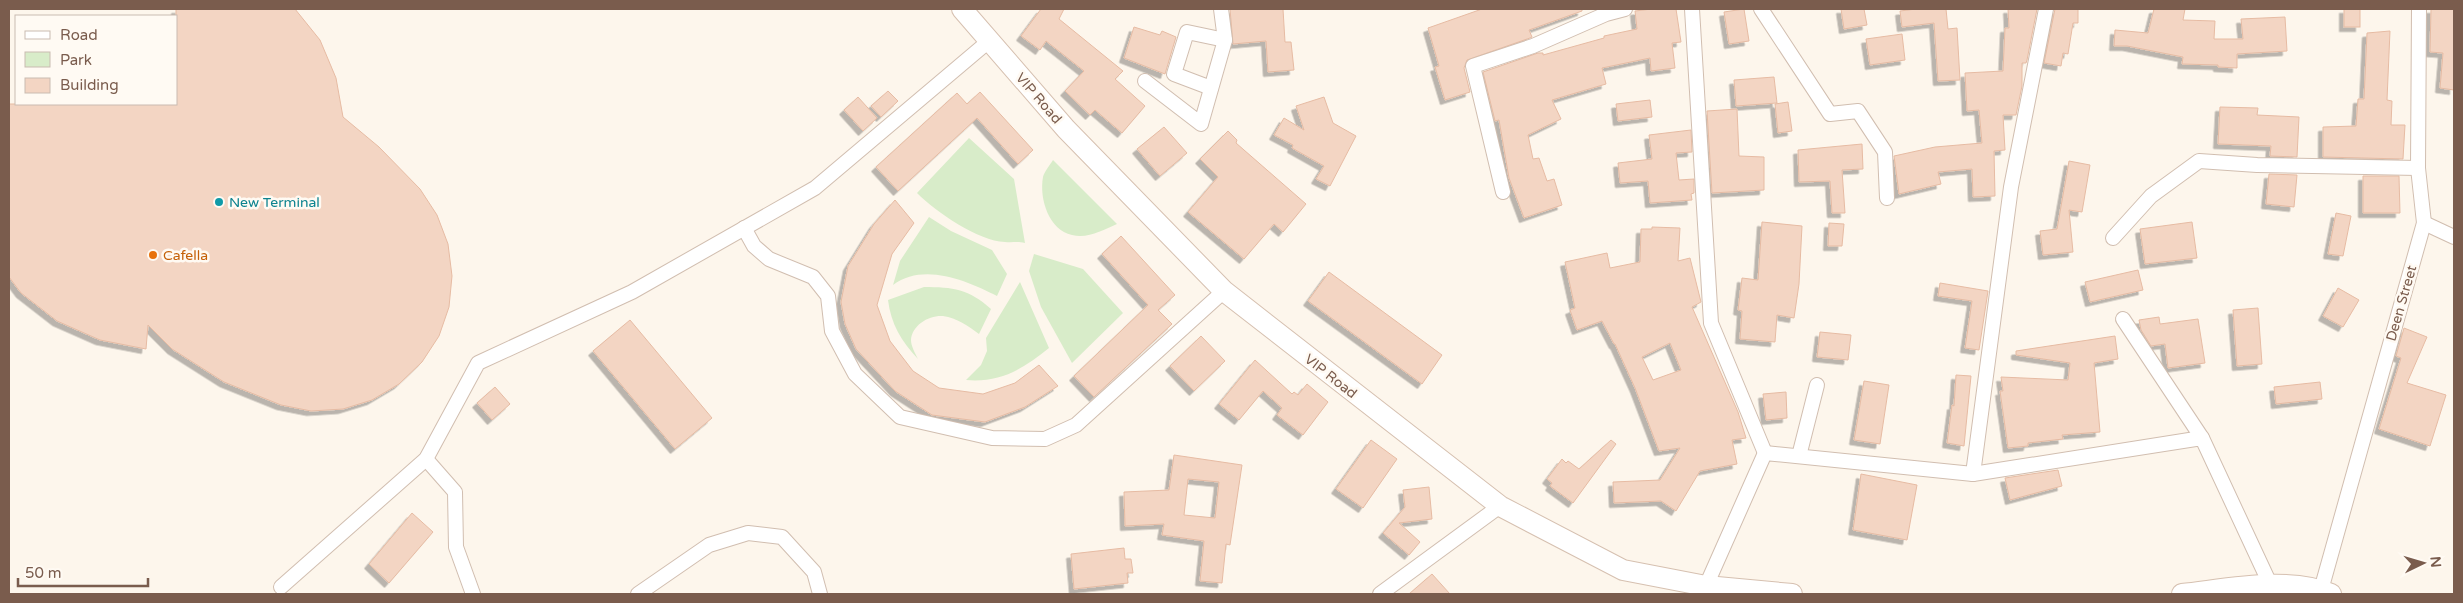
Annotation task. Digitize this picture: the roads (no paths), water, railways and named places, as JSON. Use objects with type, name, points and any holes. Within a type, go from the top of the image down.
[{"type":"main road","name":"VIP Road","points":[[962,9],[1066,129],[1224,291],[1500,506],[1623,570],[1707,590],[1792,594]]},
{"type":"main road","points":[[2182,594],[2270,584],[2326,592]]},
{"type":"street","points":[[1145,81],[1201,124],[1225,40],[1221,9]]},
{"type":"street","points":[[1503,192],[1473,66],[1533,46],[1606,14],[1625,9]]},
{"type":"street","points":[[1692,9],[1711,323],[1765,453],[1707,590]]},
{"type":"street","points":[[1761,9],[1830,114],[1858,111],[1885,152],[1887,198]]},
{"type":"street","points":[[1973,474],[2011,187],[2046,9]]},
{"type":"street","name":"Deen Street","points":[[2326,592],[2424,224],[2418,168],[2419,9]]},
{"type":"street","points":[[1211,88],[1174,74],[1187,32],[1225,40]]},
{"type":"street","points":[[281,586],[426,459],[478,363],[632,292],[815,188],[989,41]]},
{"type":"street","points":[[2113,238],[2150,196],[2199,161],[2257,165],[2418,168]]},
{"type":"street","points":[[2424,224],[2454,237]]},
{"type":"street","points":[[744,228],[754,246],[769,259],[813,277],[828,296],[832,331],[855,374],[900,417],[992,438],[1045,439],[1076,425],[1224,291]]},
{"type":"street","points":[[2123,319],[2202,438],[2270,584]]},
{"type":"street","points":[[1799,456],[1817,385]]},
{"type":"street","points":[[1765,453],[1973,474],[2202,438]]},
{"type":"street","points":[[426,459],[455,492],[456,548],[473,594]]},
{"type":"street","points":[[1380,594],[1500,506]]},
{"type":"street","points":[[638,594],[710,545],[748,533],[782,537],[814,572],[820,594]]},
{"type":"place","name":"New Terminal","points":[[219,202]]},
{"type":"place","name":"Cafella","points":[[153,255]]}]
